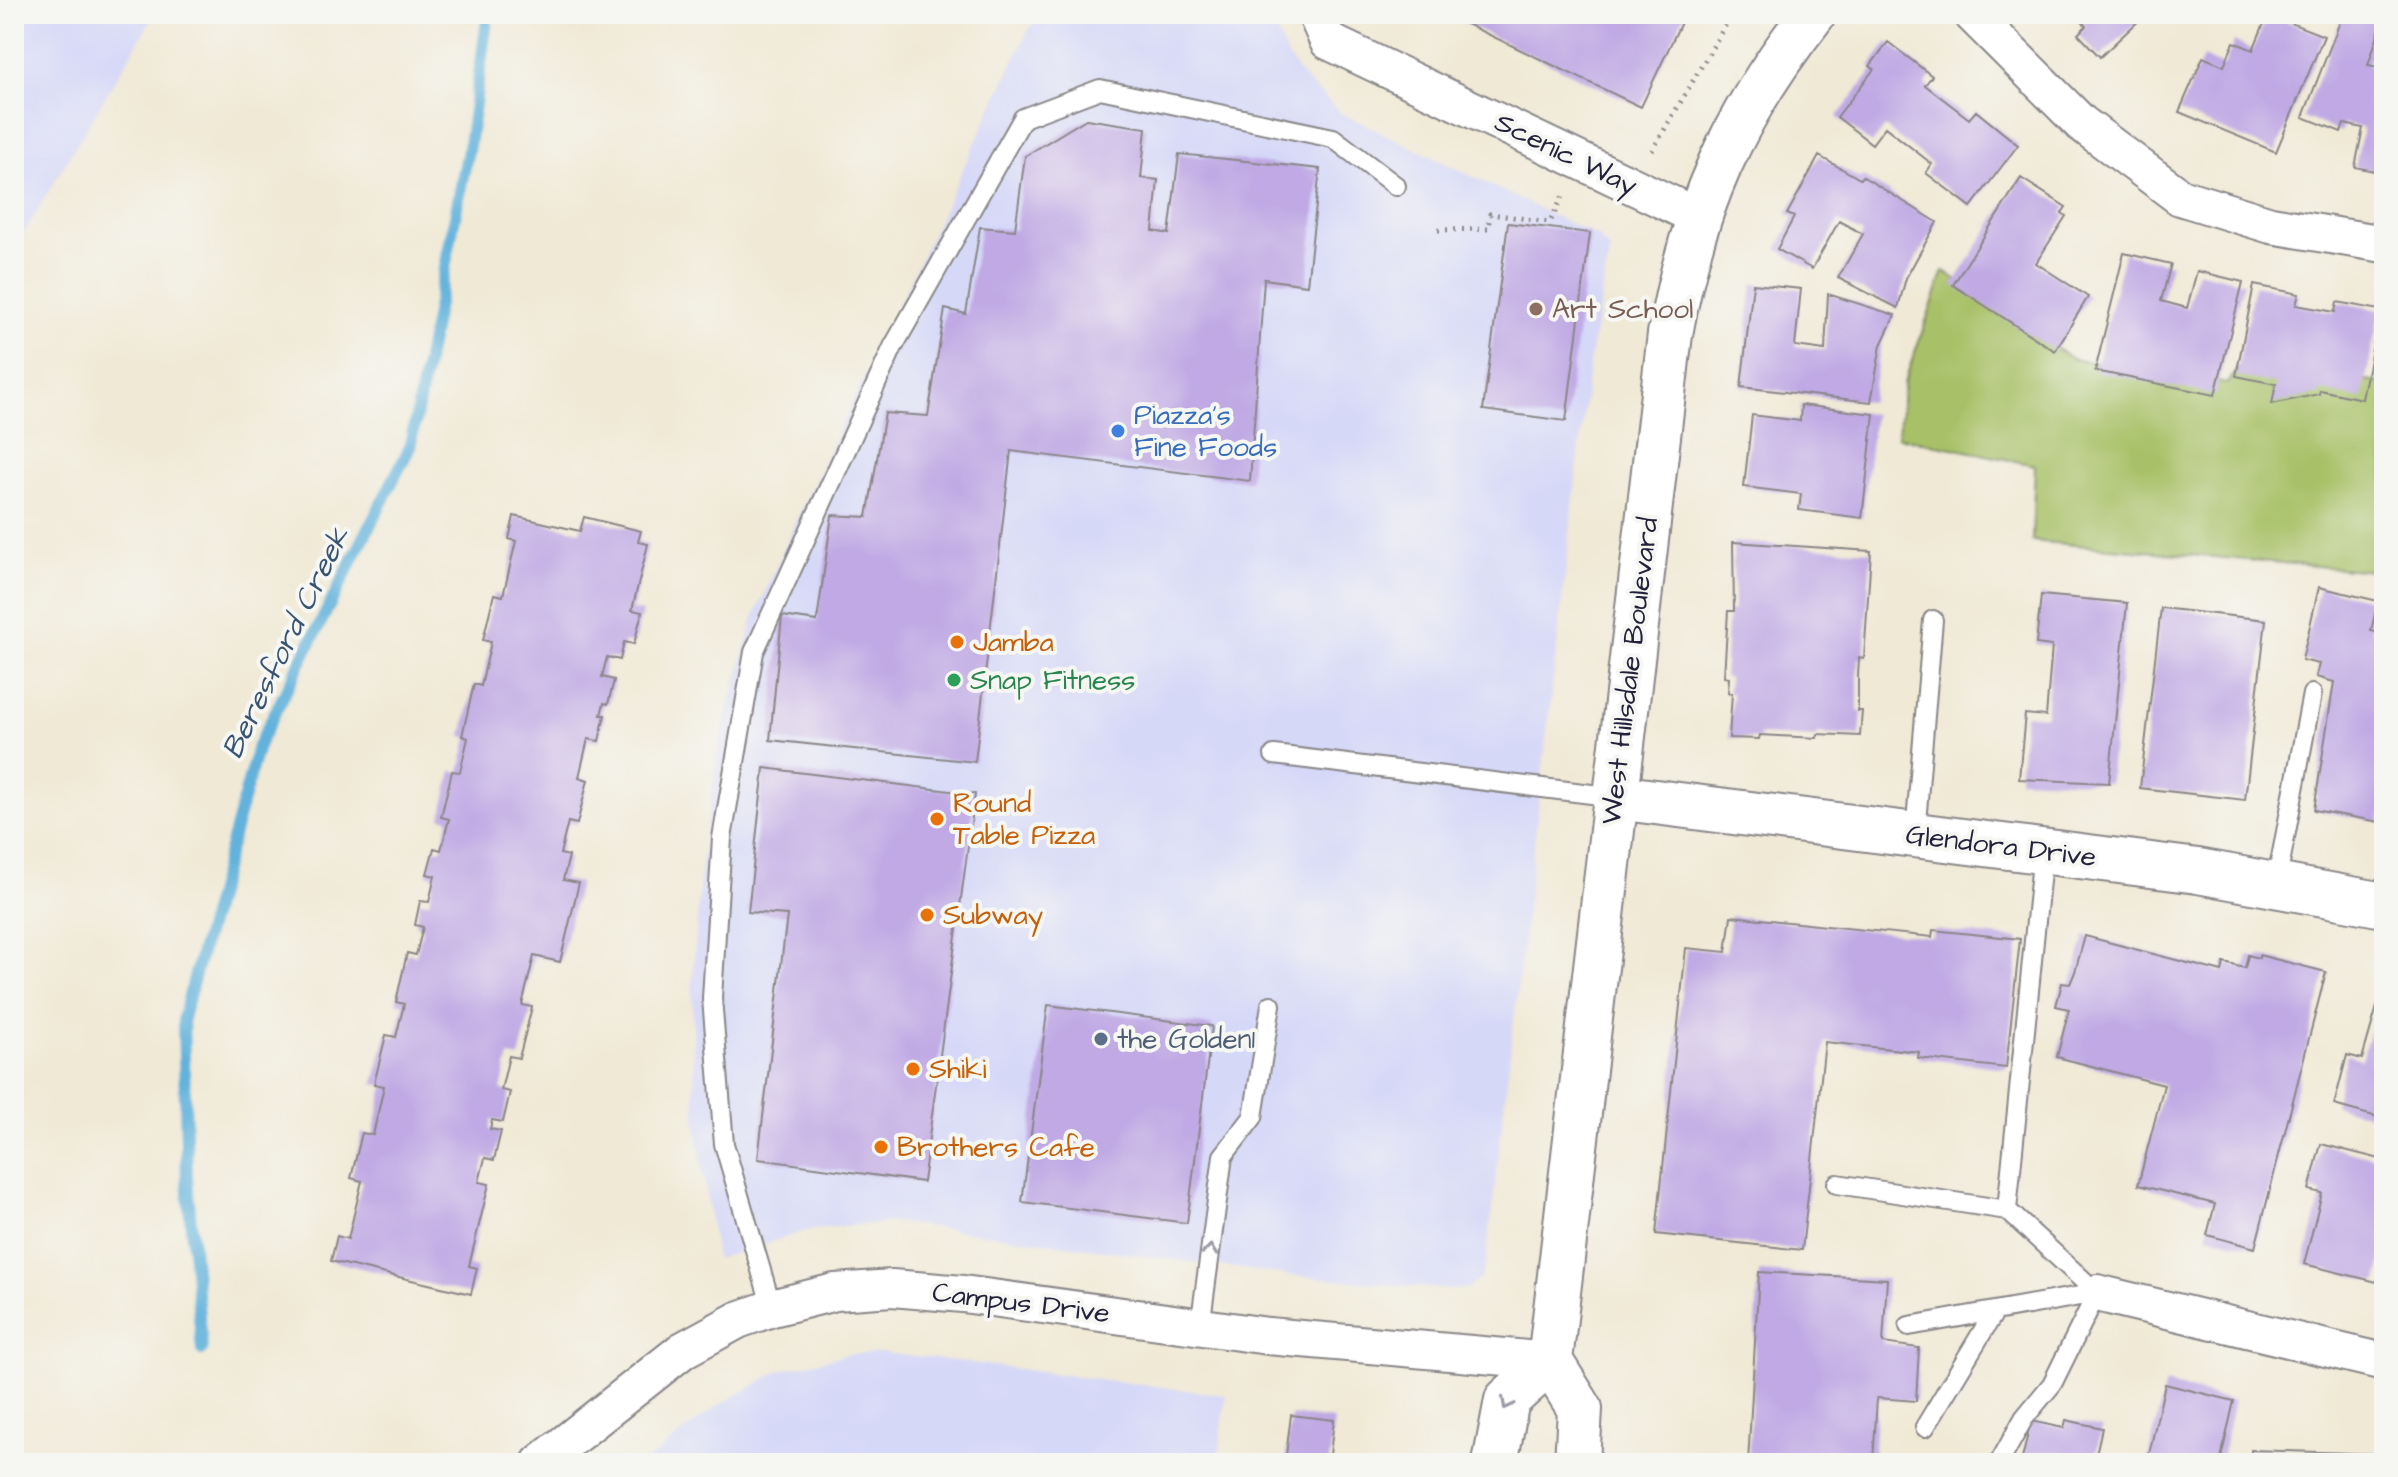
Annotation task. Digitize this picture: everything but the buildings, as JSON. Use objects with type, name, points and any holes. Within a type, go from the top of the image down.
[{"type":"main road","name":"West Hillsdale Boulevard","points":[[1550,1361],[1664,377],[1680,276],[1696,216],[1744,113],[1813,14]]},
{"type":"main road","name":"Glendora Drive","points":[[1616,797],[2198,871],[2384,905]]},
{"type":"main road","points":[[1495,1463],[1507,1400],[1550,1361],[1580,1409],[1577,1463]]},
{"type":"street","name":"Scenic Way","points":[[1316,14],[1328,41],[1696,216]]},
{"type":"street","points":[[1972,14],[2081,123],[2180,197],[2271,225],[2384,244]]},
{"type":"street","name":"Campus Drive","points":[[540,1463],[683,1350],[738,1320],[835,1292],[905,1289],[1200,1327],[1550,1361]]},
{"type":"street","points":[[2097,1293],[2384,1362]]},
{"type":"lane","points":[[772,1308],[724,1144],[712,998],[722,838],[754,652],[893,347],[1023,118],[1100,89],[1333,138],[1396,186]]},
{"type":"lane","points":[[1915,835],[1933,620]]},
{"type":"lane","points":[[2276,885],[2312,694]]},
{"type":"lane","points":[[1274,755],[1616,797]]},
{"type":"lane","points":[[2007,1210],[2043,851]]},
{"type":"lane","points":[[1200,1327],[1223,1156],[1253,1117],[1271,1005]]},
{"type":"lane","points":[[1837,1184],[2007,1210],[2097,1293]]},
{"type":"lane","points":[[1909,1326],[2097,1293]]},
{"type":"lane","points":[[1999,1463],[2024,1418],[2052,1384],[2097,1293]]},
{"type":"lane","points":[[1925,1427],[1995,1311]]},
{"type":"path","points":[[1652,151],[1732,14]]},
{"type":"path","points":[[1438,230],[1488,229],[1490,214],[1550,222],[1580,161]]},
{"type":"shaded area","points":[[14,14],[155,14],[14,249]]},
{"type":"shaded area","points":[[1043,14],[1269,14],[1288,57],[1302,76],[1341,113],[1598,237],[1610,250],[1590,358],[1486,1263],[1480,1279],[1467,1288],[1453,1290],[1287,1275],[896,1222],[813,1229],[716,1259],[695,1117],[692,985],[701,865],[720,740],[754,617],[802,509],[1030,27]]},
{"type":"shaded area","points":[[883,1352],[1226,1395],[1218,1463],[644,1463],[716,1407],[779,1371],[849,1354]]},
{"type":"green space","points":[[1944,271],[2072,359],[2228,384],[2237,368],[2384,383],[2384,572],[2032,541],[2035,465],[1898,437],[1904,383]]},
{"type":"waterway","name":"Beresford Creek","points":[[202,1350],[187,1179],[183,1018],[258,746],[410,447],[469,145],[488,14]]},
{"type":"place","name":"Art School","points":[[1536,309]]},
{"type":"place","name":"Piazza's Fine Foods","points":[[1118,431]]},
{"type":"place","name":"Jamba","points":[[957,642]]},
{"type":"place","name":"Snap Fitness","points":[[954,680]]},
{"type":"place","name":"Round Table Pizza","points":[[937,819]]},
{"type":"place","name":"Subway","points":[[927,915]]},
{"type":"place","name":"the Golden1","points":[[1101,1039]]},
{"type":"place","name":"Shiki","points":[[913,1069]]},
{"type":"place","name":"Brothers Cafe","points":[[881,1147]]}]
